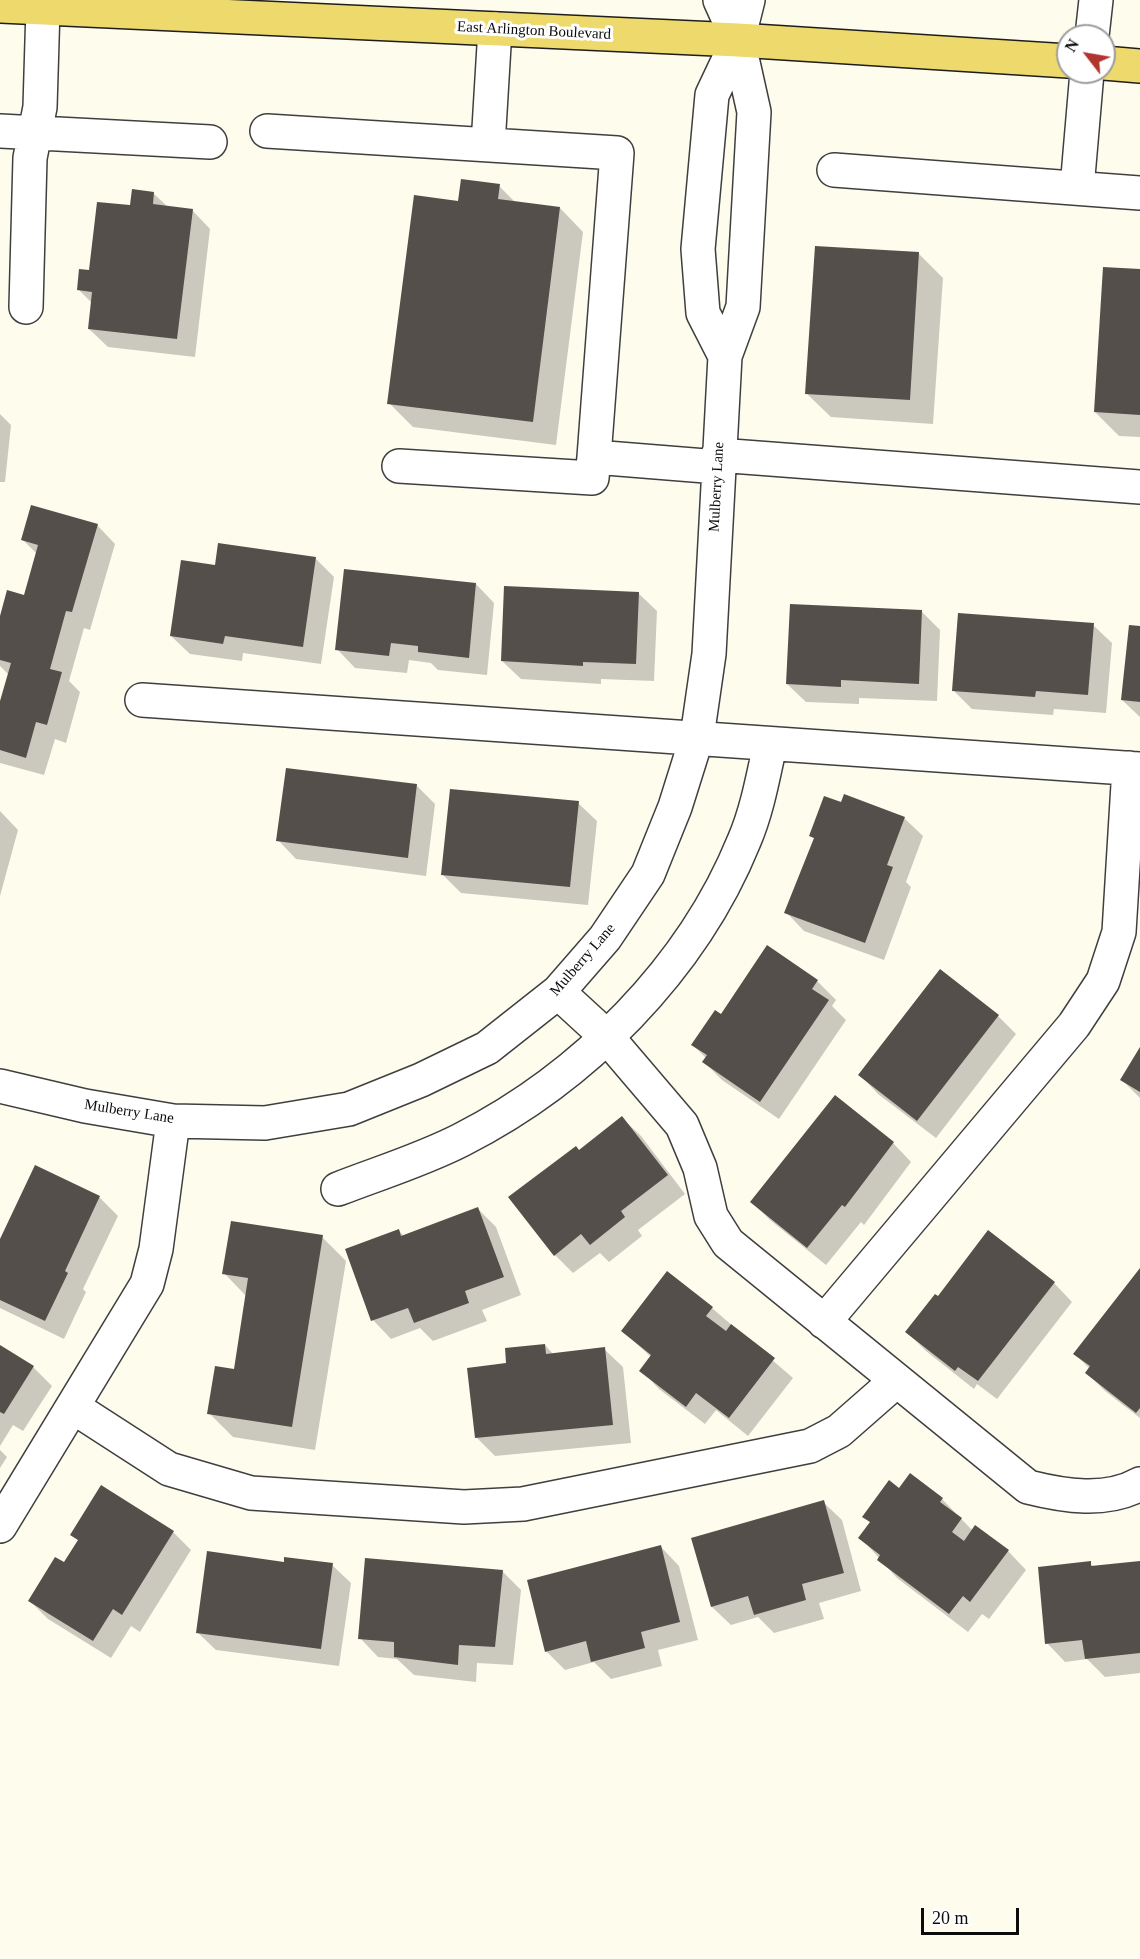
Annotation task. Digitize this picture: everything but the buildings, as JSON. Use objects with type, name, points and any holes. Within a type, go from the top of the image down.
[{"type":"main road","name":"East Arlington Boulevard","points":[[0,6],[281,10],[495,29],[738,40],[1056,60]]},
{"type":"main road","points":[[1116,64],[1140,66]]},
{"type":"street","name":"Mulberry Lane","points":[[0,1086],[85,1106],[173,1120],[265,1123],[349,1109],[421,1080],[487,1048],[558,993],[605,938],[648,874],[675,807],[697,737],[709,654],[725,356],[743,308],[754,112],[738,40],[720,0]]},
{"type":"street","name":"Mulberry Lane","points":[[725,356],[703,313],[698,249],[712,95],[738,40],[748,0]]},
{"type":"street","points":[[1093,24],[1096,0]]},
{"type":"street","points":[[26,307],[30,158],[40,107],[43,8]]},
{"type":"street","points":[[488,145],[495,29]]},
{"type":"street","points":[[1077,188],[1086,84]]},
{"type":"street","points":[[0,130],[210,142]]},
{"type":"street","points":[[267,131],[617,153],[592,478],[399,466]]},
{"type":"street","points":[[834,170],[1140,193]]},
{"type":"street","points":[[594,457],[718,461],[1140,487]]},
{"type":"street","points":[[142,700],[697,737],[770,745],[1135,768],[1119,932],[1103,981],[1074,1025],[824,1322]]},
{"type":"street","points":[[338,1189],[461,1140],[560,1078],[607,1037],[642,1000],[687,943],[721,888],[744,841],[760,792],[770,745]]},
{"type":"street","points":[[558,993],[607,1037],[682,1125],[700,1168],[711,1216],[728,1243],[1028,1487],[1057,1494],[1092,1496],[1126,1492],[1140,1484]]},
{"type":"street","points":[[0,1526],[147,1284],[156,1249],[173,1120]]},
{"type":"street","points":[[74,1407],[169,1469],[242,1491],[464,1507],[523,1504],[810,1446],[838,1431],[896,1381]]}]
